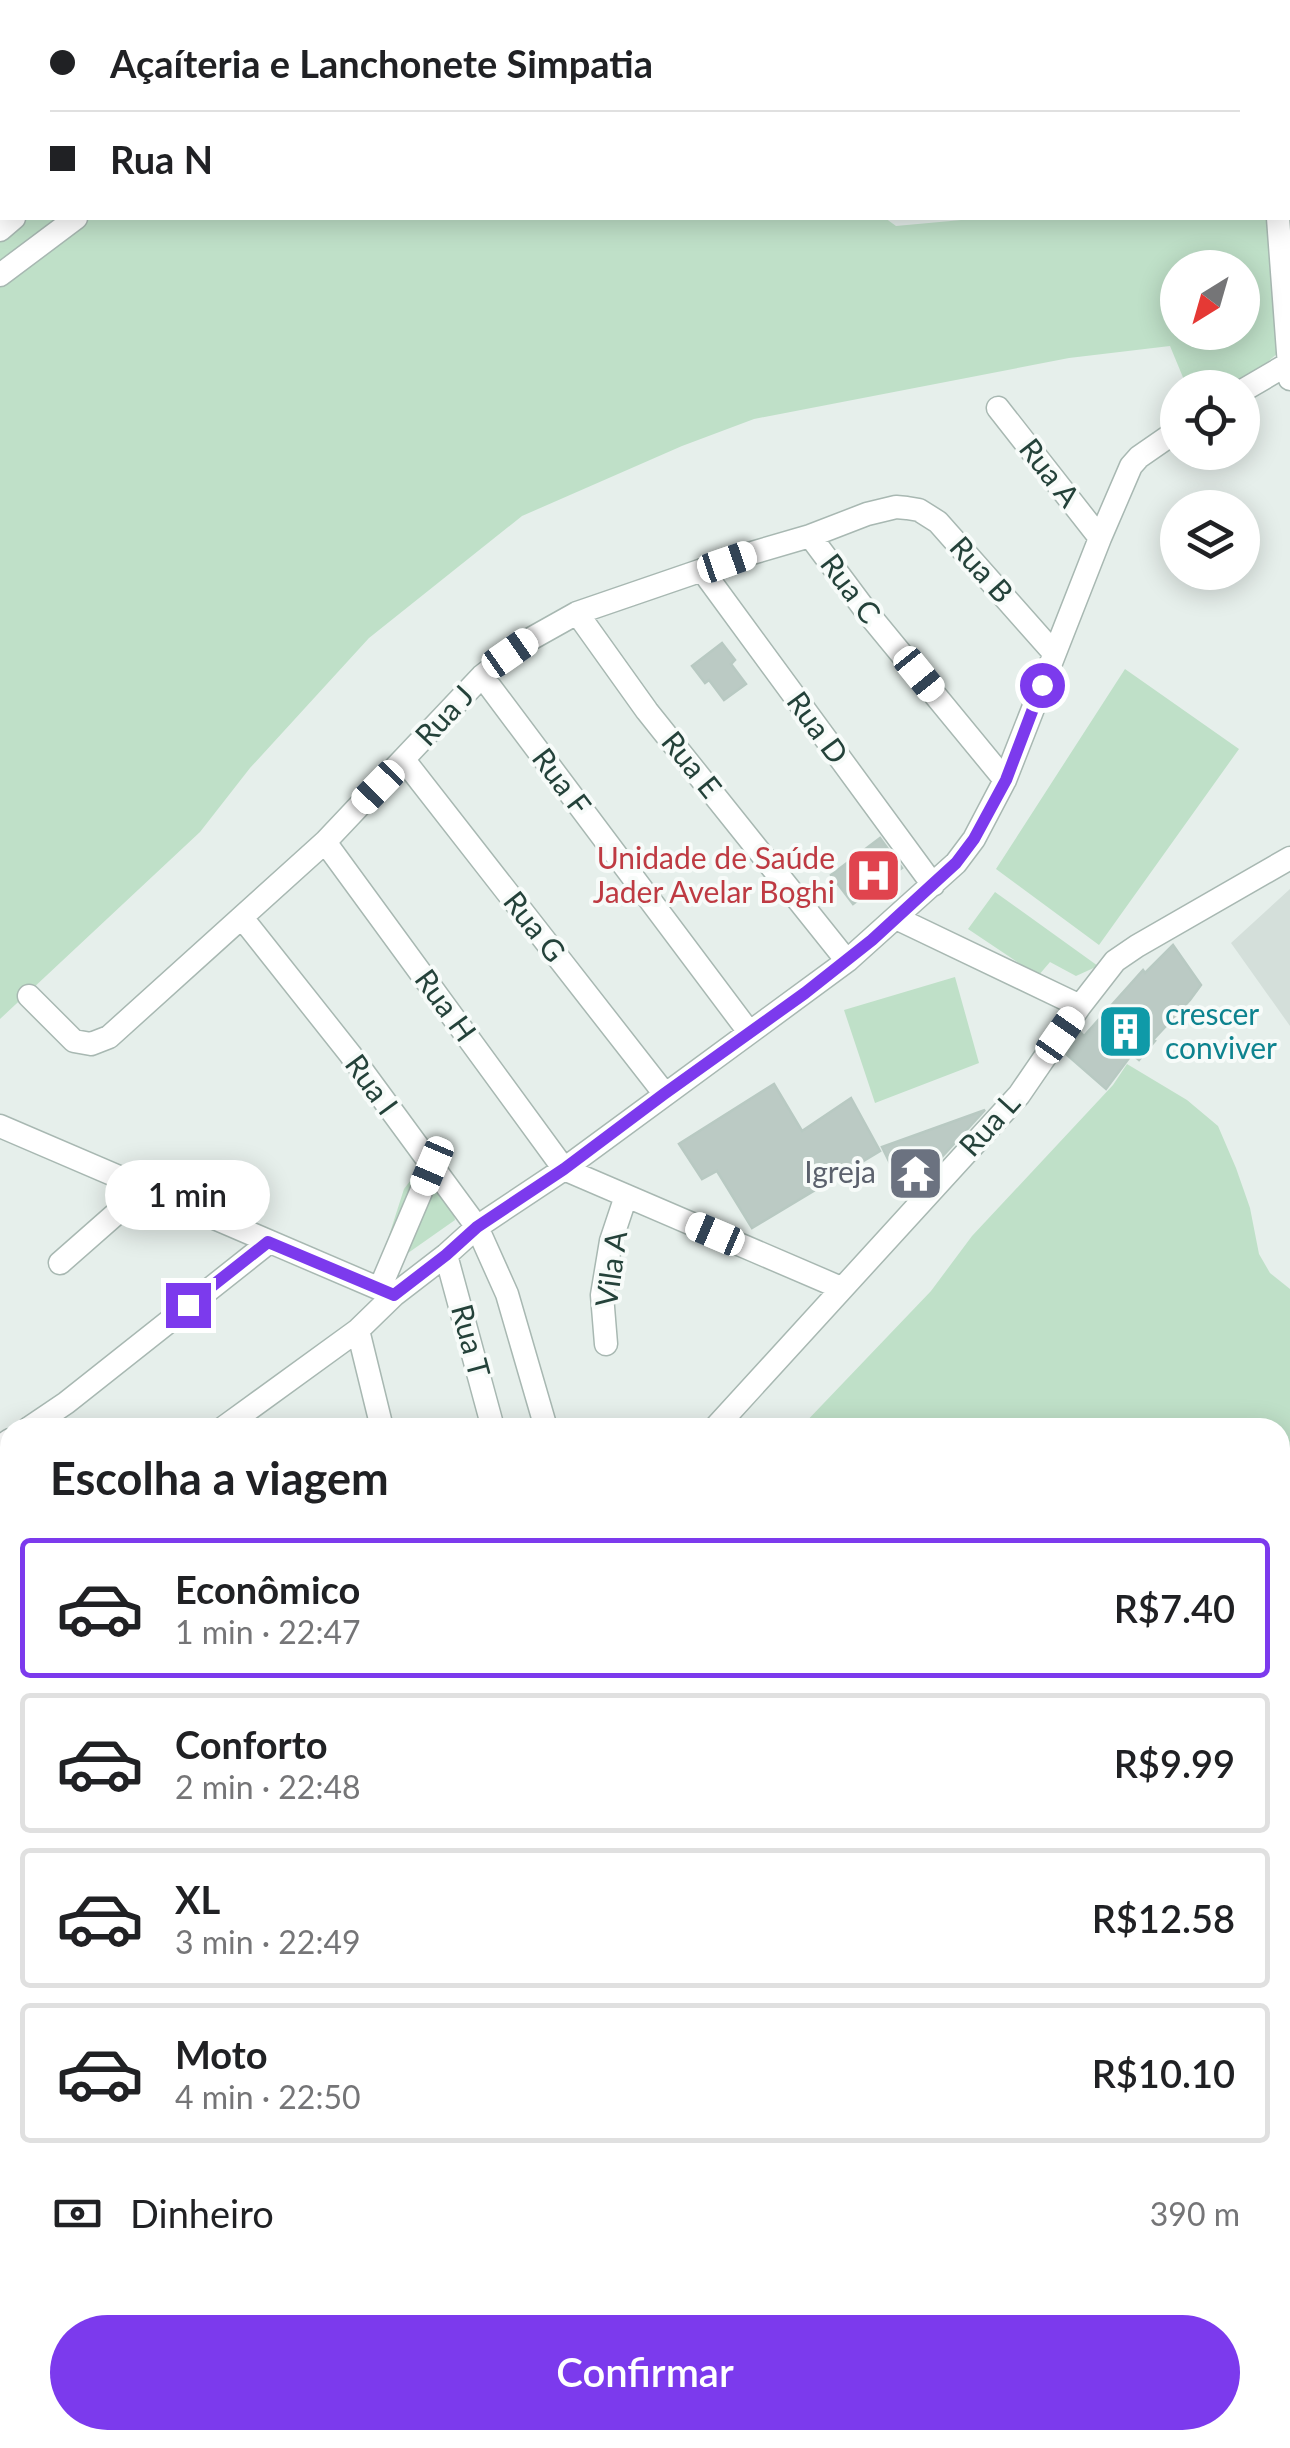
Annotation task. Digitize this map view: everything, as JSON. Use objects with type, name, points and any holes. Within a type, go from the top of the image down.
[{"type":"street","points":[[0,276],[73,220]]},
{"type":"street","points":[[1260,384],[1289,372],[1278,220]]},
{"type":"street","name":"Rua A","points":[[998,408],[1100,538]]},
{"type":"street","points":[[387,1291],[446,1255],[477,1227],[564,1169],[847,960],[956,863],[974,839],[1006,780],[1132,466],[1160,442]]},
{"type":"street","name":"Rua J","points":[[29,996],[81,1044],[109,1037],[325,842],[482,676],[527,641],[577,613],[896,507]]},
{"type":"street","name":"Rua B","points":[[896,507],[919,510],[938,522],[1054,653]]},
{"type":"street","name":"Rua C","points":[[810,536],[866,612],[1006,780]]},
{"type":"street","name":"Rua D","points":[[702,570],[933,884]]},
{"type":"street","name":"Rua E","points":[[577,613],[647,711],[847,960]]},
{"type":"street","name":"Rua F","points":[[482,676],[749,1032]]},
{"type":"street","name":"Rua G","points":[[404,760],[664,1094]]},
{"type":"street","name":"Rua H","points":[[325,842],[564,1169]]},
{"type":"street","name":"Rua L","points":[[724,1418],[1019,1095],[1115,961],[1290,858]]},
{"type":"street","points":[[896,918],[1080,1006]]},
{"type":"street","name":"Rua I","points":[[243,919],[350,1054],[477,1227],[507,1294],[543,1418]]},
{"type":"street","points":[[0,1126],[387,1291]]},
{"type":"street","points":[[236,1418],[358,1330],[387,1291],[432,1166]]},
{"type":"street","points":[[564,1169],[841,1288]]},
{"type":"street","points":[[60,1263],[144,1190]]},
{"type":"street","name":"Vila A","points":[[606,1344],[602,1295],[611,1241],[626,1196]]},
{"type":"street","points":[[44,1418],[268,1242]]},
{"type":"street","name":"Rua T","points":[[446,1255],[490,1418]]},
{"type":"street","points":[[358,1330],[380,1418]]},
{"type":"street","points":[[257,1402],[261,1418]]},
{"type":"shaded area","points":[[1290,889],[1290,1026],[1231,943]]},
{"type":"green space","points":[[0,220],[888,220],[896,226],[961,220],[1268,220],[1284,348],[1258,370],[1180,370],[1172,350],[1260,350],[1260,250],[1160,250],[1160,347],[1069,358],[754,419],[682,446],[522,516],[369,638],[250,768],[200,832],[0,1019]]},
{"type":"green space","points":[[1125,669],[1239,749],[1099,945],[996,869]]},
{"type":"green space","points":[[995,892],[1098,966],[1076,976],[1050,962],[1038,976],[968,929]]},
{"type":"green space","points":[[955,977],[979,1063],[875,1103],[844,1010]]},
{"type":"green space","points":[[1127,1064],[1187,1100],[1218,1126],[1250,1208],[1259,1254],[1270,1273],[1290,1289],[1290,1418],[810,1418],[931,1291],[972,1236],[1113,1085]]},
{"type":"green space","points":[[420,1168],[453,1208],[455,1220],[391,1265],[386,1245],[404,1189]]},
{"type":"building","points":[[722,643],[746,684],[724,700],[692,666]]},
{"type":"building","points":[[880,838],[902,868],[853,904],[831,875]]},
{"type":"building","points":[[1173,945],[1201,985],[1139,1060],[1132,1054],[1106,1089],[1066,1054],[1080,1032],[1084,1036],[1143,970],[1145,973]]},
{"type":"building","points":[[774,1084],[802,1131],[851,1098],[880,1151],[752,1228],[717,1171],[702,1179],[679,1144]]},
{"type":"building","name":"Igreja","points":[[985,1110],[906,1196],[882,1147]]},
{"type":"place","name":"Unidade de Saúde Jader Avelar Boghi","points":[[874,876]]},
{"type":"place","name":"crescer conviver","points":[[1126,1032]]},
{"type":"place","name":"Igreja","points":[[915,1173]]},
{"type":"route","points":[[188,1305],[268,1242],[394,1295],[477,1227],[564,1169],[805,993],[872,940],[956,863],[974,839],[1006,780],[1042,685]]}]
